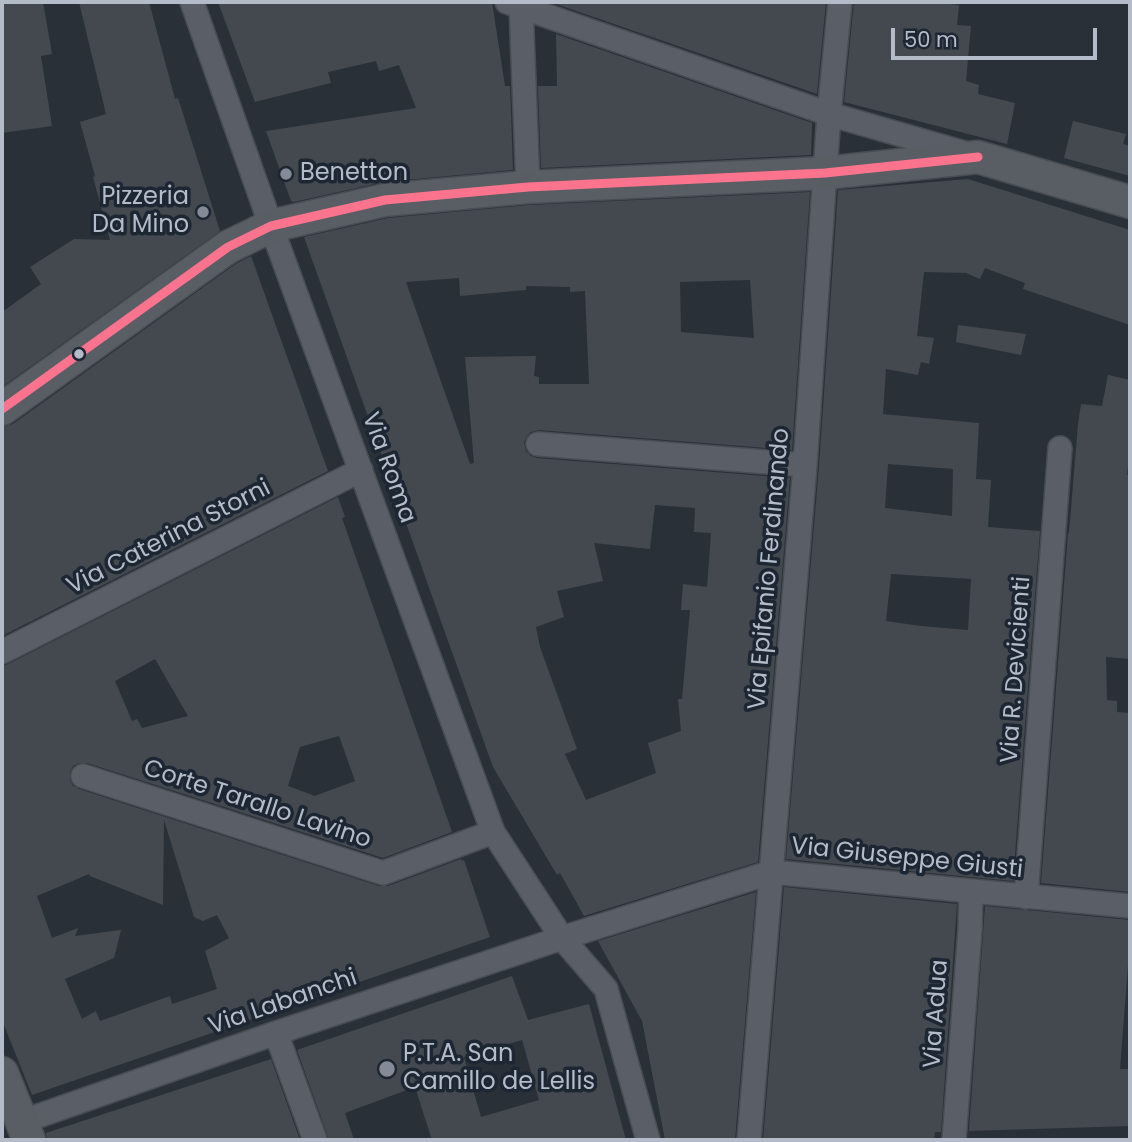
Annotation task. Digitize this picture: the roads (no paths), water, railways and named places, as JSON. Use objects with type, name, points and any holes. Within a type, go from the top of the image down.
[{"type":"main road","points":[[2,409],[228,247],[271,226],[385,200],[528,187],[825,173],[978,157],[1130,202]]},
{"type":"main road","points":[[2,1073],[25,1131]]},
{"type":"street","name":"Via Roma","points":[[192,2],[493,832],[562,938],[606,989],[648,1140]]},
{"type":"street","name":"Via Epifanio Ferdinando","points":[[749,1140],[840,2]]},
{"type":"street","points":[[528,187],[514,4],[829,114],[978,157]]},
{"type":"street","points":[[538,444],[805,465]]},
{"type":"street","name":"Via R. Devicienti","points":[[1026,897],[1060,448]]},
{"type":"street","name":"Via Caterina Storni","points":[[2,652],[361,470]]},
{"type":"street","name":"Corte Tarallo Lavino","points":[[83,776],[383,873],[493,832]]},
{"type":"street","name":"Via Giuseppe Giusti","points":[[562,938],[772,872],[1130,906]]},
{"type":"street","name":"Via Adua","points":[[954,1140],[971,892]]},
{"type":"street","name":"Via Labanchi","points":[[25,1131],[276,1032],[562,938]]},
{"type":"street","points":[[276,1032],[316,1140]]},
{"type":"place","name":"Benetton","points":[[286,174]]},
{"type":"place","name":"Pizzeria Da Mino","points":[[203,212]]},
{"type":"place","name":"P.T.A. San Camillo de Lellis","points":[[387,1069]]}]
